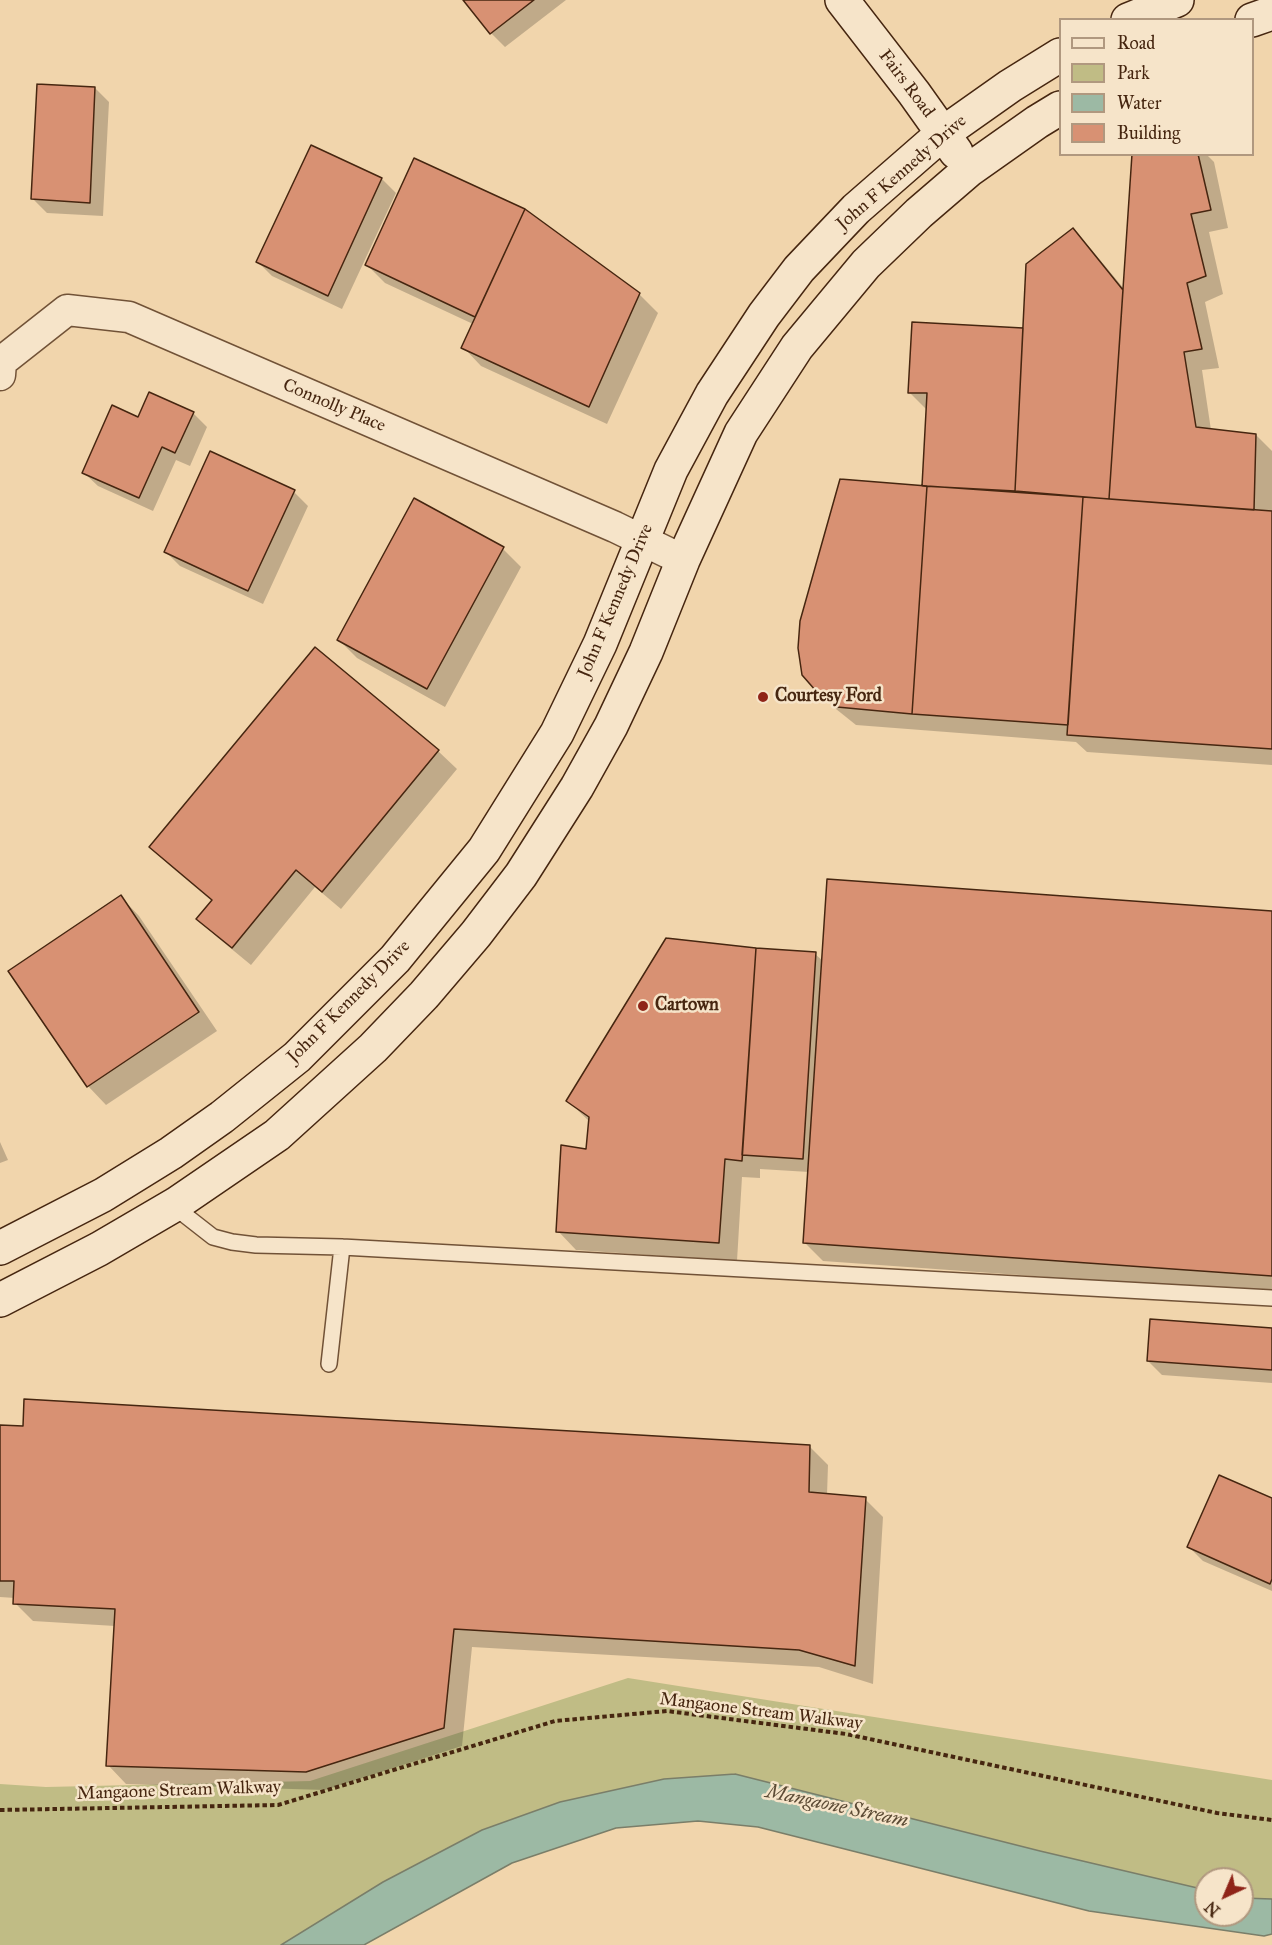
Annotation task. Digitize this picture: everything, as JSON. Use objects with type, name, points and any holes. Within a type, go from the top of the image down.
[{"type":"main road","name":"Fairs Road","points":[[842,0],[914,93],[969,170]]},
{"type":"main road","points":[[1133,18],[1177,0]]},
{"type":"main road","points":[[1254,19],[1272,13]]},
{"type":"main road","name":"John F Kennedy Drive","points":[[0,1248],[103,1195],[171,1153],[222,1117],[297,1056],[395,959],[484,850],[557,734],[600,644],[671,470],[712,394],[764,315],[799,269],[856,209],[942,134],[1010,86],[1059,56]]},
{"type":"main road","points":[[0,1300],[99,1249],[186,1197],[277,1135],[373,1048],[417,1002],[476,934],[520,875],[577,788],[611,726],[646,652],[683,560],[741,433],[797,347],[866,264],[969,170],[1059,109]]},
{"type":"main road","points":[[171,1153],[186,1197]]},
{"type":"street","name":"Connolly Place","points":[[0,375],[1,362],[67,310],[129,317],[642,539],[683,560]]},
{"type":"lane","points":[[186,1197],[181,1212],[213,1237],[256,1245],[342,1246],[1272,1298]]},
{"type":"lane","points":[[329,1364],[342,1246]]},
{"type":"path","name":"Mangaone Stream Walkway","points":[[0,1810],[278,1804],[555,1721],[667,1711],[846,1734],[1217,1813],[1272,1820]]},
{"type":"green space","points":[[628,1678],[1272,1780],[1272,1921],[1254,1917],[1254,1867],[1194,1867],[1194,1906],[770,1808],[577,1813],[344,1945],[0,1945],[0,1784],[46,1787],[310,1781]]},
{"type":"water","name":"Mangaone Stream","points":[[735,1774],[1194,1887],[1194,1926],[1089,1911],[758,1827],[698,1821],[616,1828],[512,1863],[364,1945],[281,1945],[383,1882],[482,1830],[560,1802],[664,1779]]},
{"type":"water","points":[[1254,1898],[1272,1899],[1272,1934],[1264,1936],[1201,1927],[1254,1927]]},
{"type":"building","points":[[463,0],[534,0],[490,34]]},
{"type":"building","points":[[37,84],[95,87],[90,203],[31,199]]},
{"type":"building","points":[[311,145],[382,178],[328,296],[256,262]]},
{"type":"building","points":[[1132,156],[1198,156],[1211,210],[1191,214],[1206,276],[1187,283],[1202,349],[1184,352],[1196,427],[1256,434],[1254,510],[1109,499]]},
{"type":"building","points":[[414,158],[525,209],[475,317],[365,265]]},
{"type":"building","points":[[525,209],[640,293],[589,407],[461,348]]},
{"type":"building","points":[[1073,228],[1123,290],[1109,499],[1015,491],[1026,264]]},
{"type":"building","points":[[912,322],[1023,328],[1015,491],[922,486],[927,393],[908,393]]},
{"type":"building","points":[[149,392],[194,412],[175,453],[162,447],[139,498],[82,473],[112,405],[138,417]]},
{"type":"building","points":[[210,451],[295,490],[248,591],[164,552]]},
{"type":"building","points":[[840,479],[927,486],[912,714],[837,707],[816,691],[802,675],[798,648],[800,621]]},
{"type":"building","points":[[927,486],[1083,497],[1068,725],[912,714]]},
{"type":"building","points":[[1083,497],[1272,511],[1272,749],[1067,735]]},
{"type":"building","points":[[414,498],[504,547],[427,689],[337,640]]},
{"type":"building","points":[[315,647],[439,750],[322,892],[296,870],[232,948],[196,919],[212,900],[149,847]]},
{"type":"building","points":[[827,879],[1272,911],[1272,1276],[803,1243]]},
{"type":"building","points":[[121,895],[199,1012],[87,1087],[8,971]]},
{"type":"building","points":[[666,938],[756,948],[742,1161],[725,1159],[719,1243],[556,1232],[561,1145],[586,1149],[589,1117],[566,1101]]},
{"type":"building","points":[[756,948],[816,952],[803,1159],[742,1155]]},
{"type":"building","points":[[1150,1319],[1272,1328],[1272,1370],[1147,1361]]},
{"type":"building","points":[[24,1399],[810,1445],[809,1492],[866,1497],[855,1666],[799,1650],[454,1629],[444,1728],[306,1772],[106,1766],[115,1609],[13,1604],[14,1581],[0,1581],[0,1425],[23,1426]]},
{"type":"building","points":[[1219,1475],[1272,1498],[1272,1579],[1270,1584],[1187,1547]]},
{"type":"place","name":"Courtesy Ford","points":[[763,697]]},
{"type":"place","name":"Cartown","points":[[643,1006]]}]
